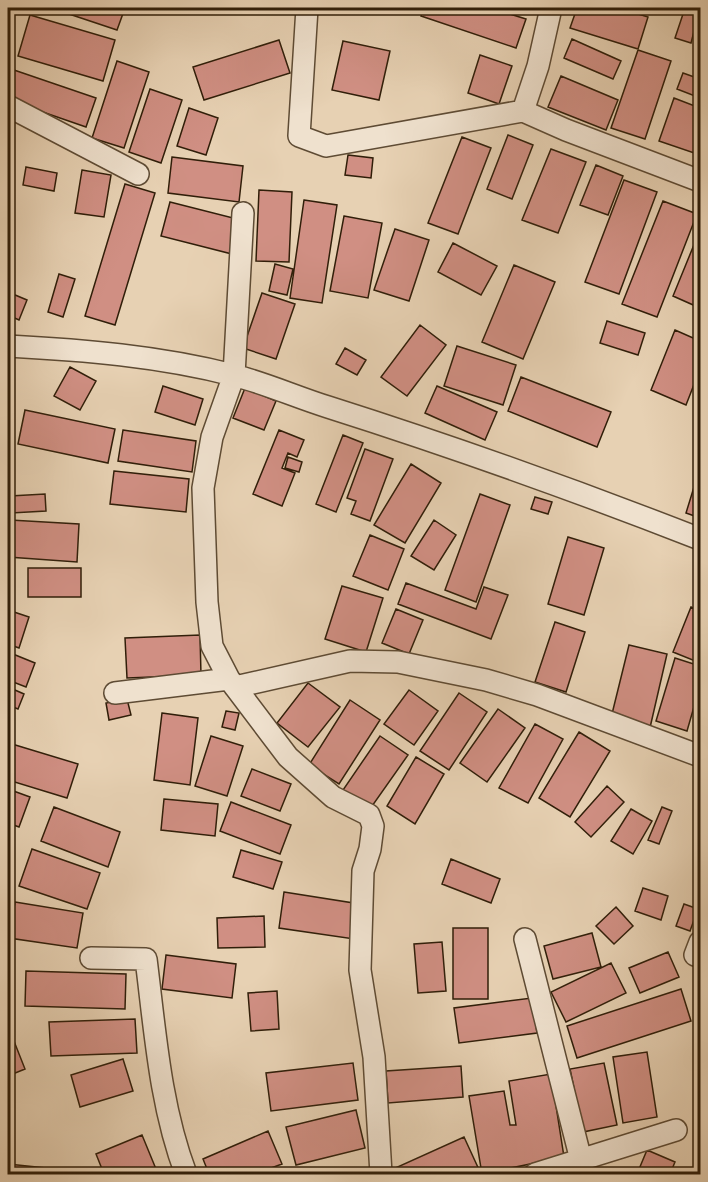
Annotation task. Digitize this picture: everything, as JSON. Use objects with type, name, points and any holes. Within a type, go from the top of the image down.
[{"type":"street","points":[[307,8],[299,136],[326,146],[523,111],[566,130],[700,180]]},
{"type":"street","points":[[523,111],[538,66],[551,8]]},
{"type":"street","points":[[8,106],[138,174]]},
{"type":"street","points":[[243,213],[234,375],[212,437],[203,488],[207,602],[212,646],[232,683],[288,757],[333,796],[369,815],[373,826],[370,849],[363,871],[360,970],[374,1057],[381,1174]]},
{"type":"street","points":[[8,346],[85,350],[234,375],[424,436],[558,483],[700,539]]},
{"type":"street","points":[[114,693],[232,683],[350,661],[398,662],[486,680],[537,695],[700,756]]},
{"type":"street","points":[[525,939],[581,1160]]},
{"type":"street","points":[[91,958],[146,958],[157,1049],[176,1149],[186,1174]]},
{"type":"street","points":[[535,1174],[676,1130]]},
{"type":"building","points":[[51,8],[125,8],[117,30]]},
{"type":"building","points":[[424,8],[491,8],[526,19],[516,48],[421,16]]},
{"type":"building","points":[[577,8],[619,8],[648,17],[638,49],[570,28]]},
{"type":"building","points":[[631,8],[653,8],[651,14]]},
{"type":"building","points":[[685,8],[700,8],[691,43],[675,38]]},
{"type":"building","points":[[30,15],[115,40],[103,81],[18,56]]},
{"type":"building","points":[[572,39],[621,61],[613,79],[564,58]]},
{"type":"building","points":[[279,40],[290,73],[204,100],[193,67]]},
{"type":"building","points":[[343,41],[390,51],[379,100],[332,90]]},
{"type":"building","points":[[638,50],[671,61],[645,139],[611,128]]},
{"type":"building","points":[[480,55],[512,66],[499,104],[468,93]]},
{"type":"building","points":[[117,61],[149,72],[124,148],[92,138]]},
{"type":"building","points":[[14,70],[96,98],[86,127],[8,100],[8,87]]},
{"type":"building","points":[[683,73],[700,79],[700,98],[677,89]]},
{"type":"building","points":[[561,76],[618,100],[606,130],[548,107]]},
{"type":"building","points":[[150,89],[182,100],[161,163],[129,152]]},
{"type":"building","points":[[674,98],[700,108],[700,155],[659,141]]},
{"type":"building","points":[[189,108],[218,118],[206,155],[177,146]]},
{"type":"building","points":[[508,135],[533,145],[512,199],[487,189]]},
{"type":"building","points":[[462,137],[491,148],[458,234],[428,223]]},
{"type":"building","points":[[551,149],[586,162],[558,233],[522,220]]},
{"type":"building","points":[[348,155],[373,158],[371,178],[345,175]]},
{"type":"building","points":[[172,157],[243,166],[239,202],[168,193]]},
{"type":"building","points":[[596,165],[623,176],[608,215],[580,205]]},
{"type":"building","points":[[26,167],[57,173],[54,191],[23,185]]},
{"type":"building","points":[[82,170],[111,175],[104,217],[75,213]]},
{"type":"building","points":[[624,180],[657,192],[619,294],[585,282]]},
{"type":"building","points":[[125,184],[155,193],[115,325],[85,316]]},
{"type":"building","points":[[259,190],[292,192],[289,262],[256,261]]},
{"type":"building","points":[[304,200],[337,205],[322,303],[290,298]]},
{"type":"building","points":[[663,201],[697,214],[657,317],[622,304]]},
{"type":"building","points":[[170,202],[241,220],[232,254],[161,236]]},
{"type":"building","points":[[344,216],[382,223],[368,298],[330,291]]},
{"type":"building","points":[[395,229],[429,240],[409,301],[374,290]]},
{"type":"building","points":[[700,230],[700,308],[673,296]]},
{"type":"building","points":[[453,243],[497,266],[481,295],[438,272]]},
{"type":"building","points":[[275,264],[293,269],[287,295],[269,291]]},
{"type":"building","points":[[514,265],[555,282],[523,359],[482,342]]},
{"type":"building","points":[[59,274],[75,279],[63,317],[48,312]]},
{"type":"building","points":[[8,292],[27,300],[19,320],[8,315]]},
{"type":"building","points":[[262,293],[295,304],[276,359],[243,348]]},
{"type":"building","points":[[607,321],[645,333],[638,355],[600,343]]},
{"type":"building","points":[[420,325],[446,345],[407,396],[381,377]]},
{"type":"building","points":[[675,330],[700,341],[700,369],[686,405],[651,390]]},
{"type":"building","points":[[457,346],[516,365],[503,405],[444,386]]},
{"type":"building","points":[[345,348],[366,360],[357,375],[336,364]]},
{"type":"building","points":[[70,367],[96,381],[80,410],[54,396]]},
{"type":"building","points":[[521,377],[611,412],[597,447],[508,411]]},
{"type":"building","points":[[163,386],[203,399],[195,425],[155,412]]},
{"type":"building","points":[[437,386],[497,412],[485,440],[425,413]]},
{"type":"building","points":[[245,388],[276,401],[264,430],[233,418]]},
{"type":"building","points":[[25,410],[115,429],[108,463],[18,444]]},
{"type":"building","points":[[123,430],[196,441],[192,472],[118,461]]},
{"type":"building","points":[[279,430],[304,440],[297,457],[288,453],[282,468],[295,473],[282,506],[253,494]]},
{"type":"building","points":[[343,435],[363,443],[336,512],[316,504]]},
{"type":"building","points":[[700,442],[700,461],[694,458]]},
{"type":"building","points":[[365,449],[393,459],[370,521],[351,514],[356,501],[347,498]]},
{"type":"building","points":[[288,457],[302,462],[299,472],[285,468]]},
{"type":"building","points":[[411,464],[441,483],[405,543],[374,525]]},
{"type":"building","points":[[114,471],[189,479],[186,512],[110,504]]},
{"type":"building","points":[[694,487],[700,489],[700,518],[686,513]]},
{"type":"building","points":[[45,494],[46,511],[11,513],[10,496]]},
{"type":"building","points":[[480,494],[510,505],[476,602],[445,590]]},
{"type":"building","points":[[535,497],[552,502],[548,514],[531,509]]},
{"type":"building","points":[[10,520],[79,524],[77,562],[8,557]]},
{"type":"building","points":[[434,520],[456,535],[434,570],[411,556]]},
{"type":"building","points":[[370,535],[404,549],[388,590],[353,576]]},
{"type":"building","points":[[568,537],[604,548],[584,615],[548,604]]},
{"type":"building","points":[[28,568],[81,568],[81,597],[28,597]]},
{"type":"building","points":[[406,583],[476,609],[484,587],[508,595],[491,639],[398,604]]},
{"type":"building","points":[[342,586],[383,598],[366,652],[325,639]]},
{"type":"building","points":[[691,607],[700,611],[700,663],[673,652]]},
{"type":"building","points":[[396,609],[423,620],[409,654],[382,643]]},
{"type":"building","points":[[8,610],[29,617],[19,648],[8,644]]},
{"type":"building","points":[[555,622],[585,632],[566,692],[535,682]]},
{"type":"building","points":[[200,635],[201,675],[127,678],[125,638]]},
{"type":"building","points":[[629,645],[667,654],[649,732],[610,722]]},
{"type":"building","points":[[8,652],[35,663],[26,687],[8,680]]},
{"type":"building","points":[[675,658],[700,666],[700,686],[687,731],[656,721]]},
{"type":"building","points":[[308,683],[340,707],[308,747],[277,723]]},
{"type":"building","points":[[8,687],[24,694],[18,709],[8,705]]},
{"type":"building","points":[[409,690],[438,711],[414,745],[384,724]]},
{"type":"building","points":[[459,693],[487,712],[449,770],[420,751]]},
{"type":"building","points":[[127,699],[131,715],[109,720],[106,703]]},
{"type":"building","points":[[350,700],[380,720],[339,784],[309,765]]},
{"type":"building","points":[[498,709],[525,728],[487,782],[460,763]]},
{"type":"building","points":[[226,711],[239,713],[235,730],[222,727]]},
{"type":"building","points":[[162,713],[198,718],[190,785],[154,780]]},
{"type":"building","points":[[535,724],[563,739],[528,803],[499,788]]},
{"type":"building","points":[[579,732],[610,751],[570,817],[539,798]]},
{"type":"building","points":[[211,736],[243,746],[227,796],[195,786]]},
{"type":"building","points":[[380,736],[408,755],[370,809],[343,790]]},
{"type":"building","points":[[12,744],[78,764],[67,798],[8,780],[8,746],[11,747]]},
{"type":"building","points":[[416,757],[444,774],[415,824],[387,806]]},
{"type":"building","points":[[252,769],[291,784],[280,811],[241,796]]},
{"type":"building","points":[[607,786],[624,802],[591,837],[575,822]]},
{"type":"building","points":[[8,789],[30,797],[19,827],[8,823]]},
{"type":"building","points":[[164,799],[218,804],[215,836],[161,830]]},
{"type":"building","points":[[231,802],[291,825],[280,854],[220,831]]},
{"type":"building","points":[[54,807],[120,832],[108,867],[41,841]]},
{"type":"building","points":[[662,807],[672,811],[659,844],[648,840]]},
{"type":"building","points":[[631,809],[652,821],[633,854],[611,841]]},
{"type":"building","points":[[32,849],[100,873],[87,909],[19,886]]},
{"type":"building","points":[[241,850],[282,862],[273,889],[233,877]]},
{"type":"building","points":[[451,859],[500,879],[491,903],[442,884]]},
{"type":"building","points":[[643,888],[668,896],[661,920],[635,911]]},
{"type":"building","points":[[284,892],[366,905],[361,940],[279,928]]},
{"type":"building","points":[[15,902],[83,913],[77,948],[9,938]]},
{"type":"building","points":[[684,904],[698,909],[690,931],[676,926]]},
{"type":"building","points":[[616,907],[633,926],[614,944],[596,926]]},
{"type":"building","points":[[264,916],[265,947],[218,948],[217,918]]},
{"type":"building","points":[[453,928],[488,928],[488,999],[453,999]]},
{"type":"building","points":[[592,933],[601,967],[553,979],[544,946]]},
{"type":"building","points":[[442,942],[446,991],[418,993],[414,944]]},
{"type":"building","points":[[668,952],[679,977],[640,993],[629,968]]},
{"type":"building","points":[[166,955],[236,964],[232,998],[162,989]]},
{"type":"building","points":[[611,963],[626,993],[566,1022],[551,992]]},
{"type":"building","points":[[26,971],[126,974],[125,1009],[25,1006]]},
{"type":"building","points":[[681,989],[691,1021],[577,1058],[567,1026]]},
{"type":"building","points":[[277,991],[279,1029],[251,1031],[248,993]]},
{"type":"building","points":[[532,998],[537,1033],[459,1043],[454,1008]]},
{"type":"building","points":[[135,1019],[137,1053],[51,1056],[49,1022]]},
{"type":"building","points":[[8,1026],[25,1069],[8,1076]]},
{"type":"building","points":[[647,1052],[657,1117],[623,1123],[613,1057]]},
{"type":"building","points":[[123,1059],[133,1091],[80,1107],[71,1075]]},
{"type":"building","points":[[353,1063],[358,1100],[271,1111],[266,1073]]},
{"type":"building","points":[[604,1063],[617,1125],[583,1132],[570,1069]]},
{"type":"building","points":[[461,1066],[463,1097],[388,1103],[386,1071]]},
{"type":"building","points":[[551,1074],[564,1157],[482,1174],[469,1096],[504,1091],[510,1125],[516,1125],[509,1081]]},
{"type":"building","points":[[356,1110],[365,1148],[296,1165],[286,1127]]},
{"type":"building","points":[[268,1131],[282,1164],[263,1171],[264,1174],[209,1174],[203,1159]]},
{"type":"building","points":[[142,1135],[156,1169],[142,1174],[104,1174],[96,1154]]},
{"type":"building","points":[[464,1137],[481,1174],[396,1174],[393,1169]]},
{"type":"building","points":[[647,1150],[675,1162],[670,1174],[637,1174]]},
{"type":"building","points":[[8,1164],[55,1169],[54,1174],[8,1174]]}]
